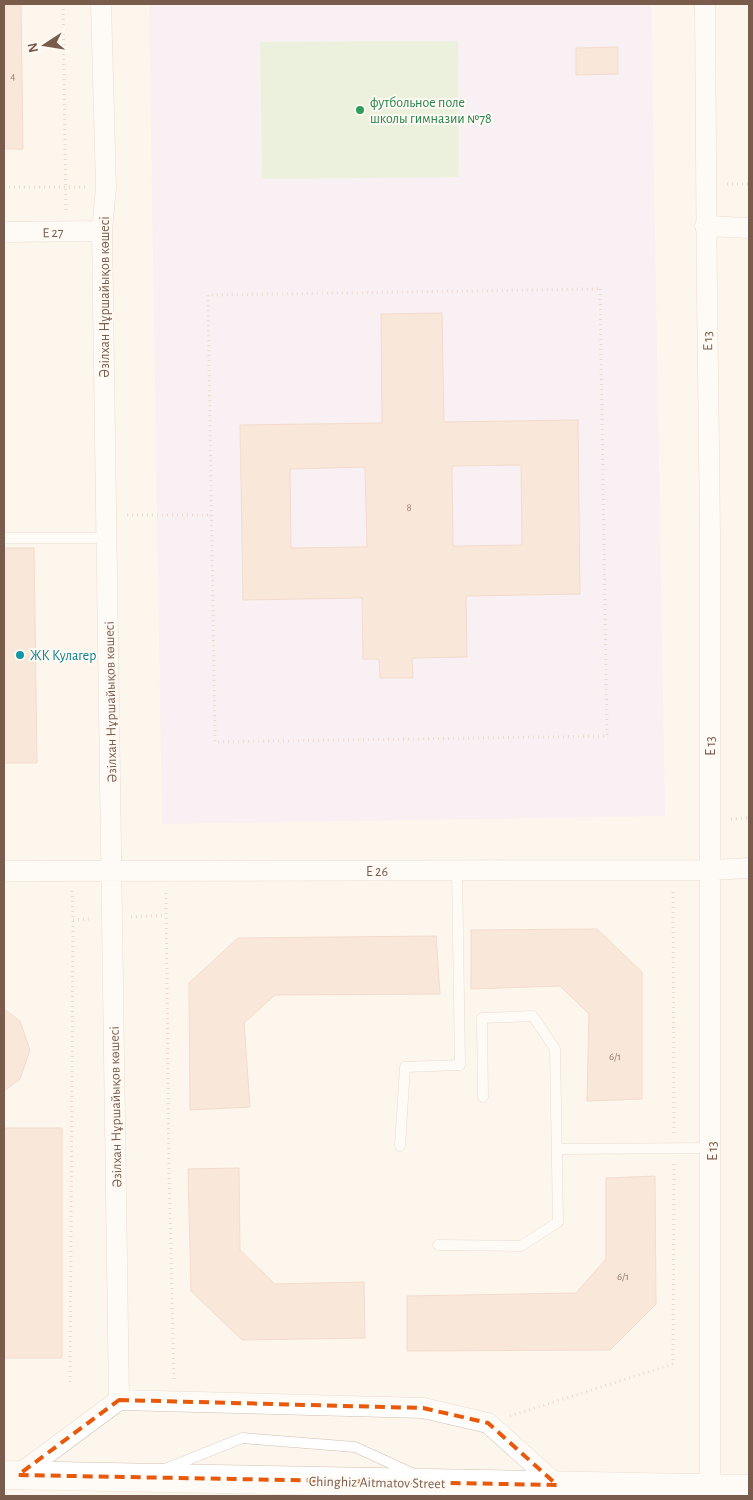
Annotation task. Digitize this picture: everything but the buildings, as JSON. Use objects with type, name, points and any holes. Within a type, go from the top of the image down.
[{"type":"street","name":"Әзілхан Нұршайықов көшесі","points":[[102,4],[106,187],[102,231],[108,538],[119,1400]]},
{"type":"street","name":"E 13","points":[[705,4],[705,226],[710,536],[712,1148],[710,1488]]},
{"type":"street","points":[[705,226],[749,228]]},
{"type":"street","name":"E 27","points":[[4,232],[102,231]]},
{"type":"street","name":"E 26","points":[[4,871],[711,870],[749,868]]},
{"type":"street","points":[[11,1475],[119,1400],[423,1408],[488,1423],[557,1486]]},
{"type":"street","name":"Chinghiz Aitmatov Street","points":[[11,1475],[749,1489]]},
{"type":"lane","points":[[4,538],[108,538]]},
{"type":"lane","points":[[400,1146],[405,1067],[460,1065],[457,870]]},
{"type":"lane","points":[[438,1245],[521,1246],[558,1222],[555,1049],[533,1016],[482,1018],[483,1098]]},
{"type":"lane","points":[[557,1149],[712,1148]]},
{"type":"lane","points":[[143,1478],[242,1438],[355,1447],[433,1483]]},
{"type":"path","points":[[63,4],[67,232]]},
{"type":"path","points":[[4,187],[106,187]]},
{"type":"path","points":[[600,289],[607,736],[215,742],[211,515],[208,295],[600,289]]},
{"type":"path","points":[[107,514],[211,515]]},
{"type":"path","points":[[488,1423],[674,1364],[673,870]]},
{"type":"path","points":[[70,871],[73,920],[70,1382]]},
{"type":"path","points":[[166,871],[169,1171],[174,1402]]},
{"type":"highlighted area","points":[[119,1400],[423,1408],[488,1423],[557,1485],[433,1483],[18,1475]]},
{"type":"shaded area","points":[[149,4],[651,4],[665,816],[162,824]]},
{"type":"green space","name":"футбольное поле школы гимназии №78","points":[[458,41],[459,177],[262,179],[260,42]]},
{"type":"place","name":"футбольное поле школы гимназии №78","points":[[360,110]]},
{"type":"place","name":"ЖК Кулагер","points":[[20,655]]}]
